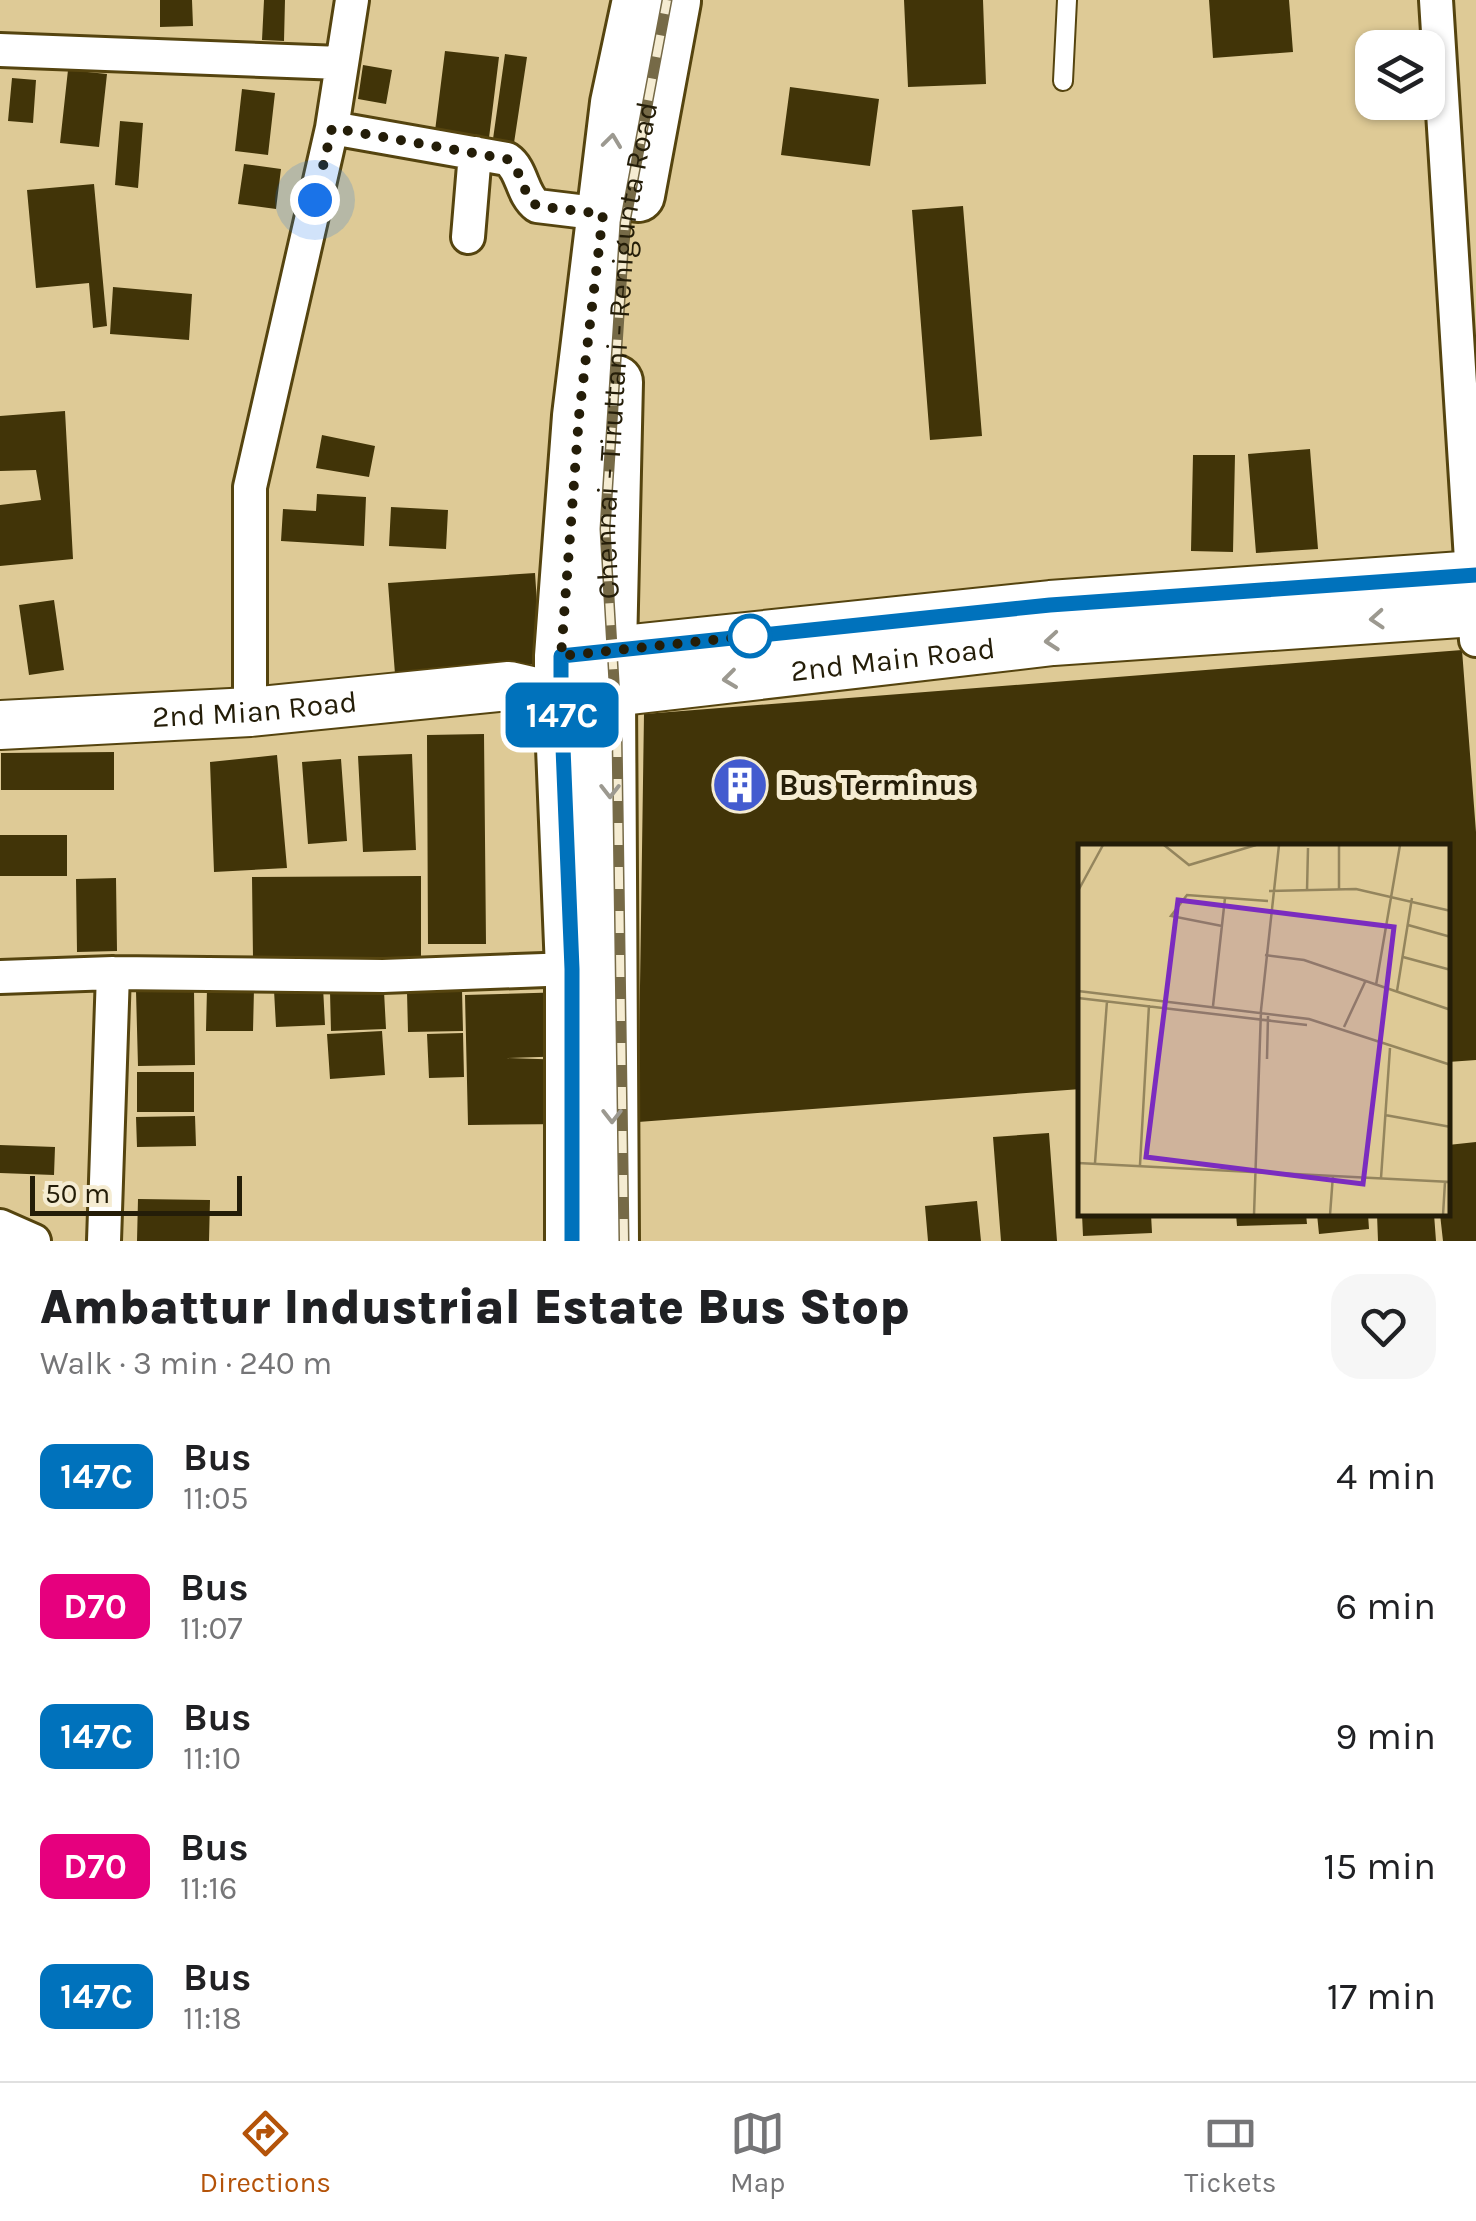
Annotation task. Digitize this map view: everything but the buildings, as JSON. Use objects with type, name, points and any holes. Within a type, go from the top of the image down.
[{"type":"main road","name":"Chennai - Tiruttani - Renigunta Road","points":[[612,1241],[586,674],[579,416],[617,103],[639,0]]},
{"type":"main road","name":"Chennai - Tiruttani - Renigunta Road","points":[[572,1241],[572,969],[586,674],[628,246],[675,0]]},
{"type":"main road","name":"2nd Main Road","points":[[509,686],[909,639],[1053,641],[1475,603]]},
{"type":"main road","name":"2nd Mian Road","points":[[0,725],[250,712],[509,686]]},
{"type":"street","points":[[250,712],[250,487],[332,128],[352,0]]},
{"type":"street","points":[[1436,0],[1461,174],[1475,603]]},
{"type":"street","points":[[0,50],[341,63]]},
{"type":"street","points":[[332,128],[513,162],[528,200],[537,206],[603,214]]},
{"type":"street","points":[[468,237],[475,153]]},
{"type":"street","points":[[0,976],[384,976],[572,969]]},
{"type":"street","points":[[104,1241],[112,974]]},
{"type":"street","points":[[0,1226],[34,1241]]},
{"type":"lane","points":[[1063,81],[1067,0]]},
{"type":"railway","points":[[624,1241],[617,733],[605,529],[625,223],[667,0]]},
{"type":"bus line","name":"147C","points":[[572,1241],[572,969],[561,656],[1050,605],[1476,575]]},
{"type":"place","name":"Bus Terminus","points":[[740,785]]},
{"type":"route","points":[[315,200],[332,128],[507,159],[513,162],[528,200],[537,206],[603,214],[579,416],[561,656],[750,636]]}]
